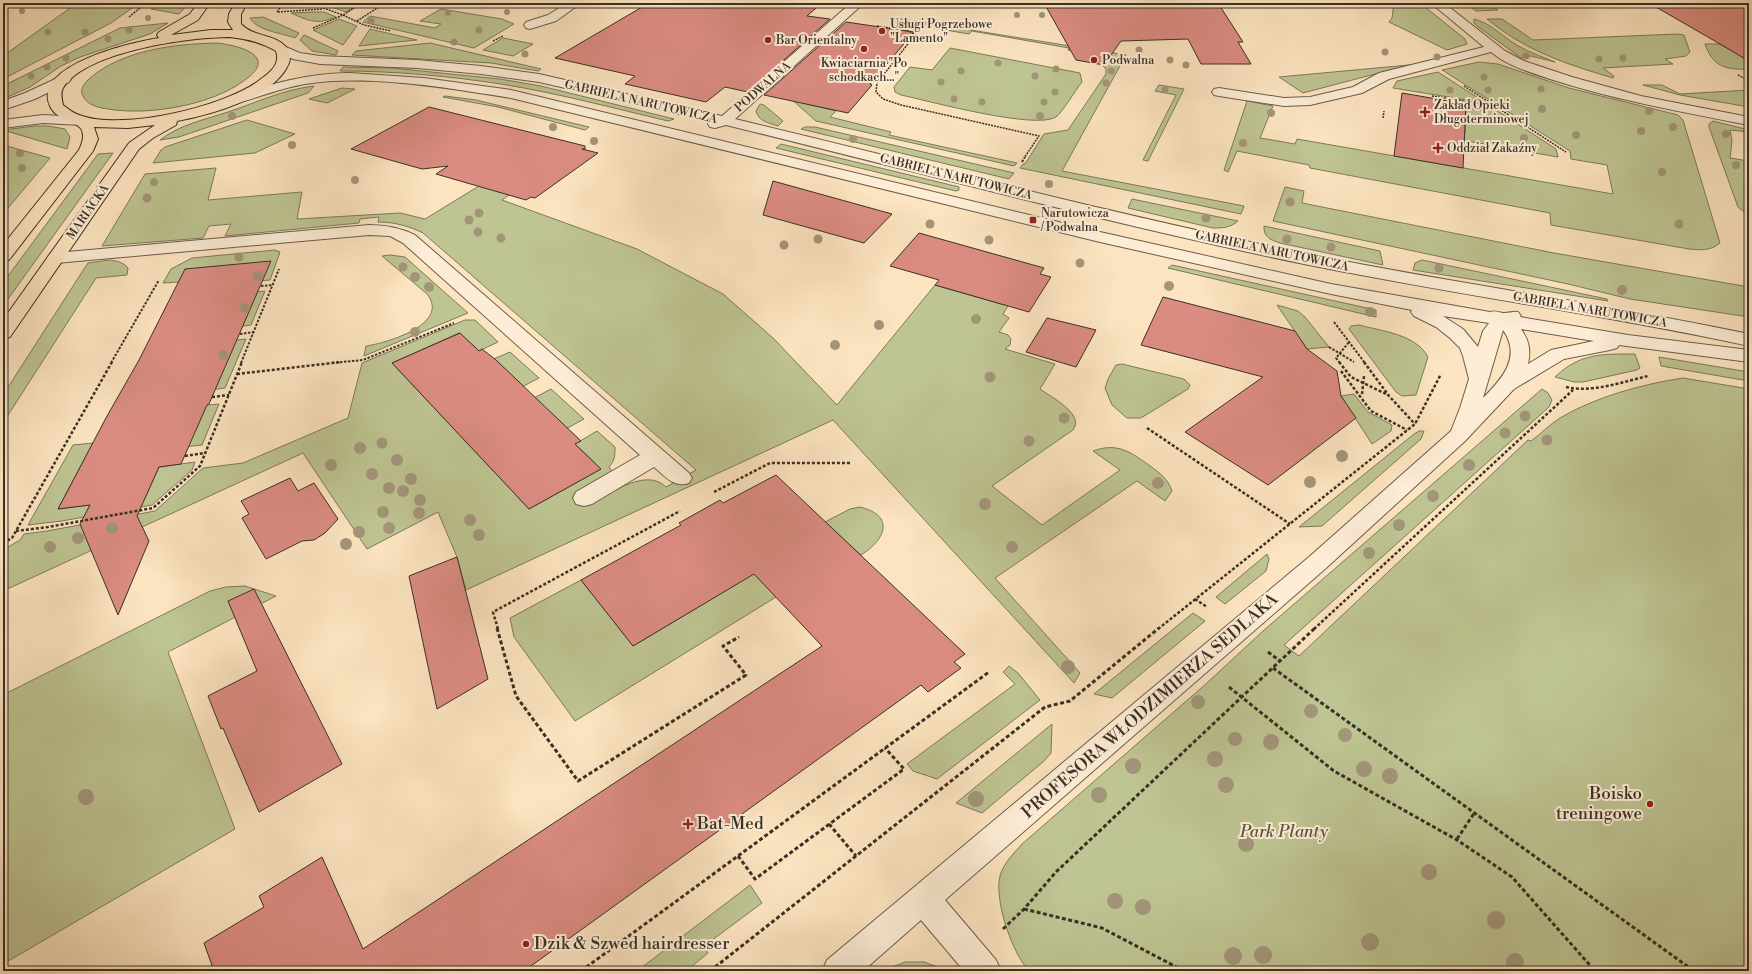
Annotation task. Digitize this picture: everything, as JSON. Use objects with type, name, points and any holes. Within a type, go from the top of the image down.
[{"type":"main road","points":[[3,256],[86,151],[91,142],[91,135],[88,126],[57,107],[55,101],[58,84],[80,68],[100,58],[138,45],[187,22],[194,17],[204,3]]},
{"type":"main road","points":[[241,3],[234,15],[233,20],[235,26],[248,35]]},
{"type":"main road","points":[[82,121],[112,123],[173,118],[237,99],[259,87],[280,70],[284,58],[281,49],[268,41],[248,35],[224,33],[196,35],[138,45]]},
{"type":"main road","name":"MARIACKA","points":[[3,333],[134,146],[148,135],[193,112]]},
{"type":"street","points":[[530,25],[552,18],[575,3]]},
{"type":"street","name":"PODWALNA","points":[[674,132],[701,128],[724,121],[858,3]]},
{"type":"street","points":[[1437,3],[1506,57],[1520,64],[1567,80],[1640,100],[1749,121]]},
{"type":"street","points":[[1219,92],[1284,102],[1310,101],[1357,90],[1384,76],[1494,48]]},
{"type":"street","name":"GABRIELA NARUTOWICZA","points":[[281,49],[297,56],[320,60],[417,64],[481,70],[539,78],[1242,245],[1397,277],[1634,316],[1749,340]]},
{"type":"street","name":"GABRIELA NARUTOWICZA","points":[[237,99],[276,87],[313,79],[347,77],[454,84],[511,94],[674,132],[1148,248],[1309,285],[1394,302],[1644,343],[1749,356]]},
{"type":"street","points":[[3,106],[30,96],[64,79]]},
{"type":"street","points":[[3,124],[43,119],[82,121]]},
{"type":"street","points":[[56,258],[368,230],[401,234],[682,478]]},
{"type":"street","name":"PROFESORA WŁODZIMIERZA SEDLAKA","points":[[838,971],[1316,563],[1458,436],[1506,386],[1517,368],[1521,352],[1518,338],[1502,320],[1477,300],[1459,293],[1397,277]]},
{"type":"street","name":"PROFESORA WŁODZIMIERZA SEDLAKA","points":[[1394,302],[1438,320],[1459,337],[1472,354],[1478,378]]},
{"type":"street","points":[[1502,320],[1536,311],[1595,312],[1634,316]]},
{"type":"street","name":"PROFESORA WŁODZIMIERZA SEDLAKA","points":[[1458,436],[1470,408],[1492,331],[1502,320]]},
{"type":"street","name":"GABRIELA NARUTOWICZA","points":[[1506,386],[1558,354],[1596,346],[1644,343]]},
{"type":"street","points":[[584,498],[655,456]]},
{"type":"street","points":[[924,899],[985,971]]},
{"type":"path","points":[[3,8],[10,3]]},
{"type":"path","points":[[124,20],[146,3]]},
{"type":"path","points":[[281,49],[306,31],[343,15],[362,3]]},
{"type":"path","points":[[357,21],[385,3]]},
{"type":"path","points":[[277,12],[326,9]]},
{"type":"path","points":[[872,25],[909,31],[915,35],[877,84],[876,92],[878,96],[882,99],[901,104],[1039,136],[1021,164]]},
{"type":"path","points":[[1738,75],[1749,81]]},
{"type":"path","points":[[1462,85],[1566,152]]},
{"type":"path","points":[[1426,95],[1493,105]]},
{"type":"path","points":[[16,532],[153,508],[200,466],[281,263]]},
{"type":"path","points":[[3,543],[12,538],[16,532],[162,274]]},
{"type":"path","points":[[261,286],[272,285]]},
{"type":"path","points":[[1332,319],[1389,396],[1415,424]]},
{"type":"path","points":[[237,374],[363,360],[461,321]]},
{"type":"path","points":[[240,334],[254,332]]},
{"type":"path","points":[[1349,342],[1336,358],[1351,377],[1389,396]]},
{"type":"path","points":[[1329,347],[1354,362]]},
{"type":"path","points":[[710,971],[1046,707],[1070,701],[1415,424],[1441,373],[1442,368]]},
{"type":"path","points":[[1346,370],[1339,371],[1351,384],[1371,411],[1407,430]]},
{"type":"path","points":[[1362,394],[1364,376]]},
{"type":"path","points":[[1184,971],[1102,928],[1024,909],[1056,872],[1273,668],[1573,390]]},
{"type":"path","points":[[212,397],[228,395]]},
{"type":"path","points":[[1147,428],[1290,524]]},
{"type":"path","points":[[185,456],[206,453]]},
{"type":"path","points":[[707,496],[770,463],[850,463]]},
{"type":"path","points":[[687,507],[493,612],[516,696],[578,781],[746,675],[723,646],[738,637]]},
{"type":"path","points":[[1273,668],[1694,971]]},
{"type":"path","points":[[581,971],[989,672]]},
{"type":"path","points":[[1242,698],[1334,771],[1457,840],[1512,877],[1595,971]]},
{"type":"path","points":[[738,856],[755,880],[904,769],[885,748]]},
{"type":"path","points":[[1457,840],[1475,812]]},
{"type":"path","points":[[829,824],[856,856]]},
{"type":"green space","points":[[77,3],[139,3],[111,23],[3,79],[3,56]]},
{"type":"green space","points":[[158,3],[189,3],[179,14],[151,9]]},
{"type":"green space","points":[[320,3],[342,3],[355,7],[346,12]]},
{"type":"green space","points":[[1394,3],[1420,3],[1465,39],[1467,44],[1447,50],[1389,22],[1392,18]]},
{"type":"green space","points":[[1465,3],[1488,3],[1498,10],[1476,11]]},
{"type":"green space","points":[[441,9],[502,19],[514,24],[474,48],[363,22],[370,16],[435,28],[441,24],[420,21]]},
{"type":"green space","points":[[324,12],[336,17],[323,21],[313,21],[291,13]]},
{"type":"green space","points":[[263,17],[299,33],[295,38],[270,31],[258,26],[250,18]]},
{"type":"green space","points":[[896,18],[1126,55],[1062,171],[1244,206],[1241,214],[1020,168],[1023,164],[1025,164],[1044,134],[1068,130],[1106,74],[1106,69],[1103,66],[1109,57],[1068,50],[1069,48],[972,31],[969,34],[893,21]]},
{"type":"green space","points":[[339,19],[357,26],[343,45],[313,30]]},
{"type":"green space","points":[[1474,19],[1489,25],[1522,48],[1555,62],[1531,56],[1521,58],[1477,26],[1474,23]]},
{"type":"green space","points":[[1487,19],[1502,19],[1533,40],[1677,34],[1684,35],[1690,52],[1686,56],[1665,59],[1673,64],[1603,68],[1614,76],[1613,78],[1550,57],[1511,37]]},
{"type":"green space","points":[[168,23],[150,34],[80,57],[61,66],[30,87],[3,99],[3,89],[5,85],[120,28]]},
{"type":"green space","points":[[370,29],[417,40],[359,46]]},
{"type":"green space","points":[[304,35],[338,51],[336,55],[312,51],[300,40]]},
{"type":"green space","points":[[503,38],[533,44],[513,56],[483,50]]},
{"type":"green space","points":[[216,43],[234,46],[252,53],[257,58],[258,64],[255,71],[245,80],[231,89],[215,96],[180,106],[142,111],[124,111],[94,106],[87,102],[82,93],[83,86],[86,82],[103,68],[133,55],[166,47]]},
{"type":"green space","points":[[430,43],[541,69],[538,71],[491,63],[352,55],[356,51]]},
{"type":"green space","points":[[1705,44],[1720,44],[1749,61],[1749,69],[1734,69],[1721,66],[1712,58]]},
{"type":"green space","points":[[950,48],[1080,73],[1082,82],[1059,115],[1044,120],[1027,120],[981,113],[901,95],[895,92],[894,87],[910,67],[932,70]]},
{"type":"green space","points":[[1479,62],[1498,64],[1569,88],[1678,115],[1683,120],[1720,243],[1709,249],[1689,249],[1551,225],[1550,213],[1310,168],[1309,165],[1237,151],[1228,172],[1224,170],[1247,101],[1273,106],[1260,138],[1295,144],[1297,139],[1613,194],[1607,165],[1571,159],[1570,151],[1442,70]]},
{"type":"green space","points":[[1409,65],[1303,93],[1279,77]]},
{"type":"green space","points":[[343,67],[392,68],[500,79],[541,86],[674,119],[668,121],[564,96],[501,84],[421,74],[340,71]]},
{"type":"green space","points":[[1438,72],[1486,103],[1393,88],[1397,81]]},
{"type":"green space","points":[[1159,85],[1184,89],[1148,161],[1143,160],[1176,95],[1155,91]]},
{"type":"green space","points":[[1643,85],[1662,85],[1680,94],[1749,90],[1749,107],[1680,95]]},
{"type":"green space","points":[[314,86],[308,93],[179,137],[160,140],[176,130],[193,123],[281,93]]},
{"type":"green space","points":[[342,88],[355,89],[327,103],[309,99]]},
{"type":"green space","points":[[443,97],[476,100],[589,127],[585,130],[498,107]]},
{"type":"green space","points":[[790,98],[836,111],[830,117],[891,132],[889,135],[1017,163],[1014,166],[816,121]]},
{"type":"green space","points":[[760,104],[764,105],[783,121],[778,126],[761,119],[756,111]]},
{"type":"green space","points":[[1466,104],[1472,105],[1472,109],[1482,110],[1482,106],[1493,108],[1556,149],[1558,157],[1456,139],[1455,133],[1465,134]]},
{"type":"green space","points":[[247,120],[295,134],[255,153],[153,163],[161,150],[165,147]]},
{"type":"green space","points":[[1713,121],[1749,130],[1749,132],[1730,130],[1732,141],[1730,158],[1749,161],[1749,216],[1738,207],[1709,127],[1709,124]]},
{"type":"green space","points":[[48,126],[65,129],[70,137],[67,149],[3,130]]},
{"type":"green space","points":[[805,127],[815,127],[1014,173],[1009,179],[801,129]]},
{"type":"green space","points":[[781,144],[959,187],[959,190],[956,191],[776,148]]},
{"type":"green space","points":[[3,145],[50,158],[3,214]]},
{"type":"green space","points":[[113,153],[3,306],[3,283],[98,154]]},
{"type":"green space","points":[[216,168],[208,200],[302,192],[297,219],[400,213],[425,219],[492,178],[522,186],[502,200],[637,249],[723,294],[773,338],[837,405],[935,285],[1008,306],[1003,314],[1009,318],[999,332],[1008,335],[1011,339],[1010,345],[1005,349],[1055,364],[1040,389],[1065,406],[1071,412],[1075,424],[1073,430],[992,486],[1042,525],[1120,470],[1093,451],[1102,448],[1117,448],[1130,453],[1157,471],[1168,483],[1172,491],[1165,501],[1137,481],[995,578],[1080,673],[1074,683],[833,420],[466,590],[457,557],[438,512],[367,549],[303,453],[3,591],[3,550],[20,540],[24,534],[155,511],[203,468],[243,463],[348,418],[362,363],[465,320],[475,320],[498,342],[479,351],[459,333],[392,363],[529,509],[601,469],[575,444],[597,431],[615,447],[615,453],[609,467],[613,473],[590,504],[628,484],[648,480],[658,482],[666,487],[696,470],[423,233],[412,228],[378,222],[379,217],[360,219],[359,223],[225,236],[231,224],[209,226],[203,238],[102,246],[145,174]]},
{"type":"green space","points":[[1285,187],[1304,191],[1302,203],[1554,253],[1749,287],[1749,317],[1630,299],[1568,284],[1273,221]]},
{"type":"green space","points":[[1132,199],[1238,221],[1226,227],[1213,228],[1128,208]]},
{"type":"green space","points":[[1264,226],[1380,251],[1383,265],[1280,243],[1266,235]]},
{"type":"green space","points":[[275,250],[280,252],[270,280],[243,282],[163,283],[171,269],[192,258]]},
{"type":"green space","points":[[390,255],[405,257],[468,313],[364,356],[366,346],[388,341],[401,336],[424,323],[431,314],[432,305],[427,294],[382,256]]},
{"type":"green space","points":[[109,260],[124,264],[128,268],[127,275],[96,278],[3,423],[3,395],[82,272],[88,263]]},
{"type":"green space","points":[[1422,260],[1607,299],[1608,301],[1413,270],[1415,263]]},
{"type":"green space","points":[[1172,265],[1376,310],[1376,317],[1168,268]]},
{"type":"green space","points":[[265,291],[251,325],[230,328],[239,294]]},
{"type":"green space","points":[[1277,305],[1298,311],[1305,317],[1329,347],[1307,349]]},
{"type":"green space","points":[[1359,325],[1407,338],[1422,349],[1428,357],[1416,395],[1402,396],[1396,392],[1349,329],[1351,326]]},
{"type":"green space","points":[[246,339],[225,388],[195,392],[217,342]]},
{"type":"green space","points":[[510,352],[539,378],[518,389],[489,361]]},
{"type":"green space","points":[[1635,354],[1640,368],[1637,370],[1583,382],[1574,382],[1555,377],[1573,363],[1592,356]]},
{"type":"green space","points":[[1659,357],[1749,372],[1749,381],[1661,366]]},
{"type":"green space","points":[[1122,364],[1184,379],[1190,385],[1188,389],[1141,418],[1127,418],[1112,405],[1105,388],[1116,365]]},
{"type":"green space","name":"Park Planty","points":[[1683,378],[1749,389],[1749,971],[1029,971],[1016,952],[1006,926],[1002,912],[999,886],[1001,872],[1009,859],[1022,844],[1207,683],[1263,631],[1542,389],[1548,393],[1552,400],[1549,407],[1284,645],[1299,656],[1528,440],[1531,441],[1556,420],[1574,410],[1620,392]]},
{"type":"green space","points":[[551,389],[584,419],[562,431],[530,400]]},
{"type":"green space","points":[[1354,394],[1368,412],[1392,425],[1391,431],[1372,444],[1341,396]]},
{"type":"green space","points":[[219,404],[202,445],[175,448],[186,407]]},
{"type":"green space","points":[[1419,431],[1424,431],[1421,439],[1322,526],[1299,527],[1414,434]]},
{"type":"green space","points":[[93,443],[58,509],[90,505],[88,509],[143,502],[159,467],[195,462],[192,470],[152,505],[62,521],[28,525],[73,445]]},
{"type":"green space","points":[[860,507],[879,516],[883,529],[881,536],[876,542],[861,555],[825,522],[850,509]]},
{"type":"green space","points":[[1267,554],[1269,559],[1266,571],[1225,604],[1216,597]]},
{"type":"green space","points":[[751,570],[776,597],[575,721],[514,637],[510,618],[581,580],[633,646],[737,584]]},
{"type":"green space","points":[[245,586],[276,596],[168,652],[235,829],[3,964],[3,695],[210,591],[226,587]]},
{"type":"green space","points":[[1193,613],[1205,621],[1112,698],[1094,694]]},
{"type":"green space","points":[[1009,666],[1018,673],[1040,700],[937,779],[913,771],[907,764],[1015,684],[1003,672]]},
{"type":"green space","points":[[1052,724],[1051,753],[1044,761],[982,813],[956,803]]},
{"type":"green space","points":[[750,885],[762,903],[704,946],[708,953],[686,971],[637,971]]},
{"type":"green space","points":[[905,962],[924,962],[938,967],[933,971],[882,971]]},
{"type":"building","points":[[649,3],[822,3],[807,16],[830,19],[748,92],[725,87],[706,102],[625,84],[635,76],[555,58]]},
{"type":"building","points":[[1044,3],[1218,3],[1243,42],[1238,42],[1251,64],[1201,64],[1188,39],[1121,41],[1104,65],[1076,60]]},
{"type":"building","points":[[1649,3],[1749,3],[1749,61],[1720,44]]},
{"type":"building","points":[[846,22],[914,32],[870,84],[872,85],[848,113],[764,95]]},
{"type":"building","points":[[1402,93],[1466,104],[1463,168],[1394,156]]},
{"type":"building","points":[[429,107],[585,146],[585,149],[582,149],[598,153],[535,198],[531,197],[526,200],[436,174],[448,166],[422,169],[351,149]]},
{"type":"building","points":[[773,181],[892,214],[864,243],[763,215]]},
{"type":"building","points":[[919,233],[1044,268],[1040,274],[1051,277],[1029,312],[935,285],[939,280],[890,266]]},
{"type":"building","points":[[271,261],[209,404],[207,405],[181,464],[159,467],[137,516],[149,541],[118,615],[80,524],[90,505],[58,509],[107,416],[139,360],[185,269]]},
{"type":"building","points":[[1163,297],[1295,331],[1307,349],[1337,371],[1341,396],[1356,418],[1268,485],[1185,432],[1263,377],[1141,345]]},
{"type":"building","points":[[1047,318],[1096,330],[1076,367],[1026,352]]},
{"type":"building","points":[[460,333],[479,351],[482,349],[496,360],[581,441],[575,444],[601,469],[529,509],[392,363]]},
{"type":"building","points":[[776,475],[965,654],[954,662],[961,668],[928,692],[921,685],[524,971],[214,971],[204,943],[264,907],[259,896],[322,857],[363,949],[822,646],[754,574],[633,646],[581,580],[681,525],[679,523],[720,500],[723,503]]},
{"type":"building","points":[[290,478],[298,491],[314,483],[338,519],[325,533],[314,540],[302,541],[266,559],[242,518],[249,514],[241,501]]},
{"type":"building","points":[[457,557],[488,679],[437,709],[409,576]]},
{"type":"building","points":[[254,589],[342,764],[259,812],[223,728],[221,729],[208,696],[257,671],[228,601]]},
{"type":"place","name":"Usługi Pogrzebowe \"Lamento\"","points":[[882,31]]},
{"type":"place","name":"Bar Orientalny","points":[[768,40]]},
{"type":"place","name":"Kwiaciarnia \"Po schodkach...\"","points":[[864,49]]},
{"type":"place","name":"Podwalna","points":[[1094,60]]},
{"type":"place","name":"Zakład Opieki Długoterminowej","points":[[1425,112]]},
{"type":"place","name":"Oddział Zakaźny","points":[[1438,148]]},
{"type":"place","name":"Narutowicza / Podwalna","points":[[1033,220]]},
{"type":"place","name":"Boisko treningowe","points":[[1650,804]]},
{"type":"place","name":"Bat-Med","points":[[688,824]]},
{"type":"place","name":"Dzik & Szwed hairdresser","points":[[526,944]]}]
